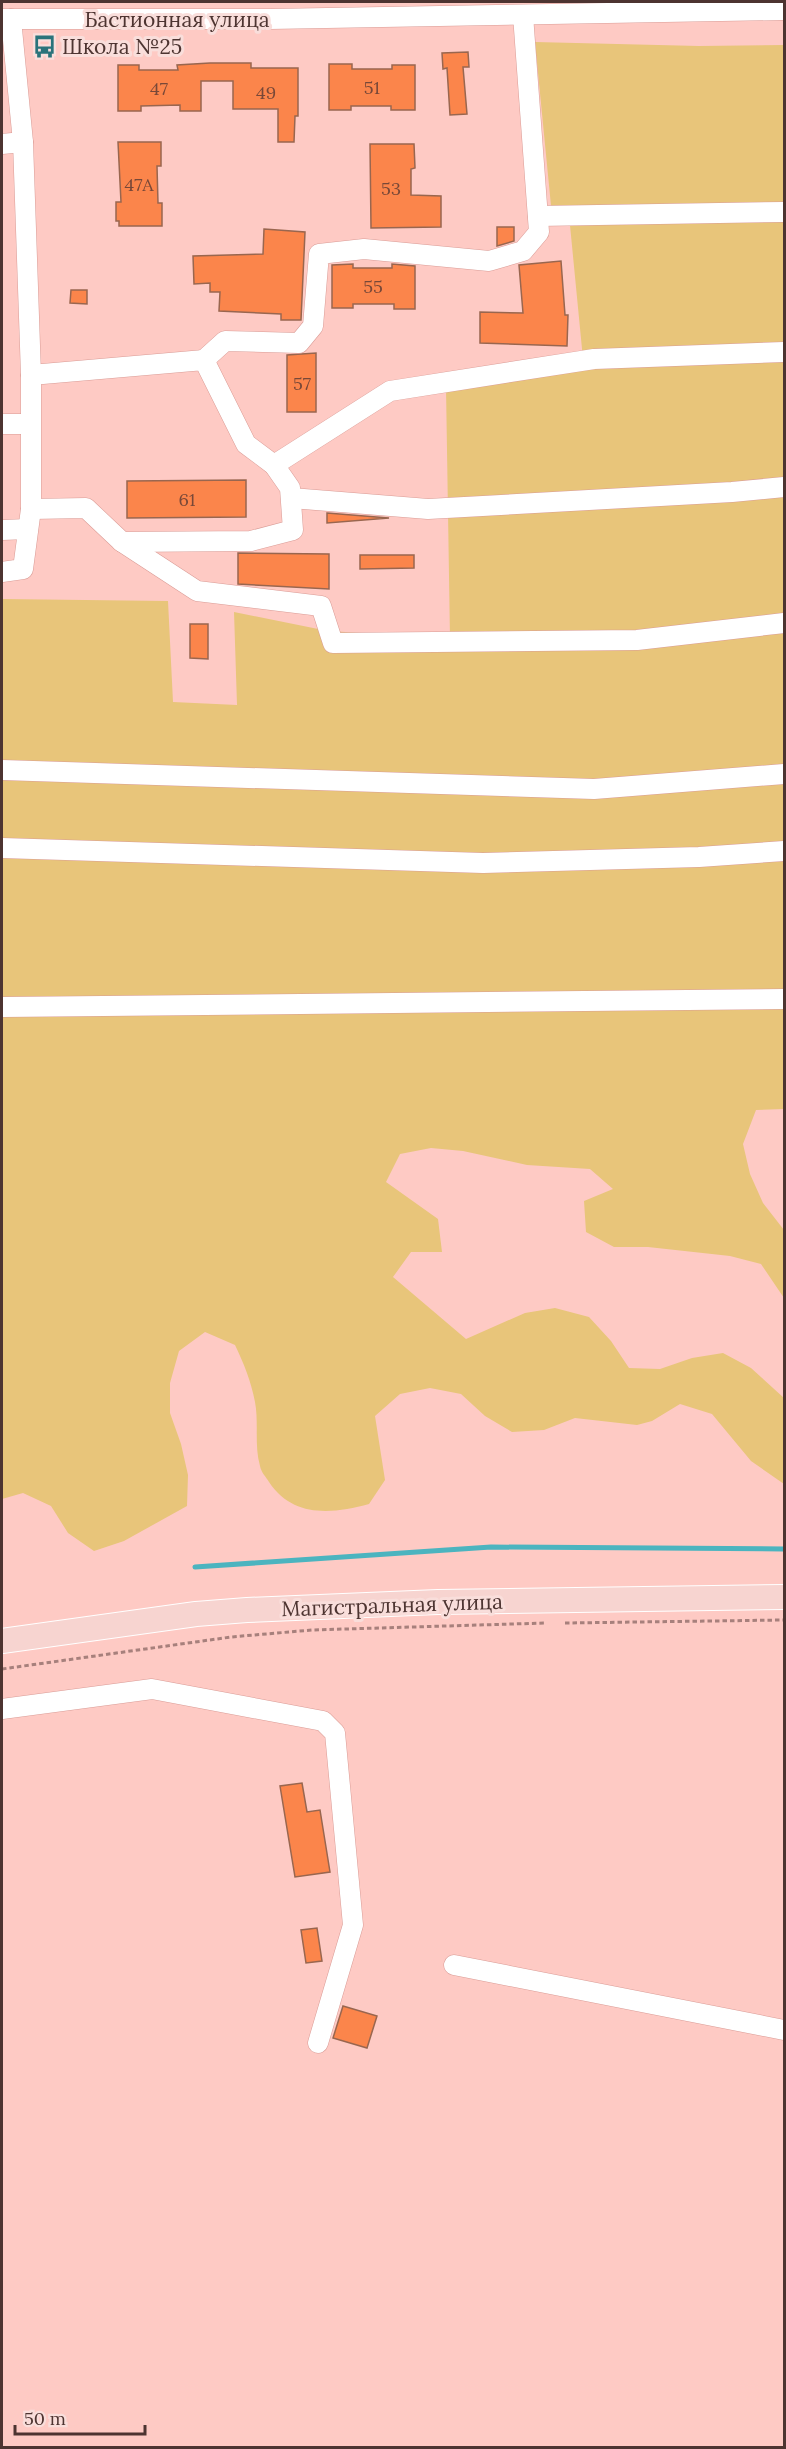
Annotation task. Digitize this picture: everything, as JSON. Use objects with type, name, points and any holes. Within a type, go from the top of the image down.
[{"type":"main road","name":"Магистральная улица","points":[[2,1641],[196,1614],[247,1610],[450,1602],[784,1597]]},
{"type":"street","name":"Бастионная улица","points":[[6,19],[89,10],[269,10],[523,15],[784,10]]},
{"type":"street","points":[[32,375],[204,360],[225,342],[300,342],[313,326],[319,254],[364,249],[489,261],[523,251],[539,231],[523,15]]},
{"type":"street","points":[[2,572],[23,569],[31,508],[32,375],[23,142],[6,19]]},
{"type":"street","points":[[2,144],[23,142]]},
{"type":"street","points":[[538,216],[784,212]]},
{"type":"street","points":[[274,465],[390,391],[594,359],[784,352]]},
{"type":"street","points":[[122,542],[251,541],[293,530],[290,488],[274,465],[246,444],[204,360]]},
{"type":"street","points":[[2,424],[30,424]]},
{"type":"street","points":[[291,498],[428,509],[784,487]]},
{"type":"street","points":[[31,508],[86,508],[122,542],[197,591],[321,606],[333,643],[637,640],[784,623]]},
{"type":"street","points":[[2,530],[28,529]]},
{"type":"street","points":[[2,770],[594,789],[784,774]]},
{"type":"street","points":[[2,848],[483,863],[699,857],[784,851]]},
{"type":"street","points":[[2,1007],[784,999]]},
{"type":"street","points":[[2,1709],[152,1689],[323,1721],[335,1733],[353,1925],[318,2043]]},
{"type":"street","points":[[454,1965],[784,2030]]},
{"type":"path","points":[[562,1623],[784,1620]]},
{"type":"path","points":[[2,1669],[231,1637],[312,1630],[551,1623]]},
{"type":"shaded area","points":[[535,42],[699,46],[784,45],[784,1109],[756,1110],[743,1144],[750,1174],[763,1203],[784,1230],[784,1298],[761,1264],[730,1256],[648,1247],[614,1247],[586,1232],[584,1201],[613,1189],[590,1169],[527,1165],[463,1151],[431,1148],[400,1154],[386,1182],[438,1219],[442,1252],[411,1252],[393,1277],[466,1339],[525,1313],[555,1308],[589,1317],[611,1341],[629,1368],[660,1369],[692,1358],[723,1353],[751,1368],[784,1398],[784,1484],[751,1461],[712,1414],[680,1404],[652,1421],[637,1425],[575,1418],[544,1430],[512,1432],[485,1416],[461,1394],[430,1388],[400,1394],[375,1416],[385,1480],[369,1504],[327,1511],[301,1507],[279,1494],[261,1470],[257,1450],[255,1402],[247,1373],[235,1345],[205,1332],[179,1351],[170,1383],[170,1413],[181,1444],[188,1475],[187,1506],[124,1541],[94,1551],[68,1533],[51,1506],[23,1493],[2,1499],[2,599],[168,601],[173,702],[237,705],[234,612],[328,631],[450,638],[446,387],[583,359],[569,215],[552,216]]},
{"type":"building","points":[[468,52],[469,67],[463,67],[467,114],[450,115],[447,68],[443,69],[442,53]]},
{"type":"building","points":[[251,63],[251,68],[298,68],[298,116],[295,116],[294,142],[278,142],[278,109],[233,109],[233,81],[201,81],[201,111],[180,111],[180,105],[141,106],[141,111],[118,111],[118,65],[139,65],[139,70],[178,70],[177,65]]},
{"type":"building","points":[[329,64],[352,64],[352,69],[392,69],[392,65],[415,65],[415,110],[391,110],[391,106],[351,106],[351,110],[329,110]]},
{"type":"building","points":[[118,142],[161,142],[161,166],[157,166],[158,203],[162,203],[162,226],[119,226],[119,221],[116,221],[116,202],[121,202]]},
{"type":"building","points":[[370,144],[414,144],[415,168],[411,169],[411,195],[441,196],[441,227],[371,228]]},
{"type":"building","points":[[497,227],[514,227],[514,241],[497,246]]},
{"type":"building","points":[[264,229],[305,232],[301,320],[281,320],[281,314],[219,311],[220,292],[210,292],[210,283],[194,284],[193,256],[263,254]]},
{"type":"building","points":[[561,261],[565,315],[568,315],[567,346],[480,343],[480,312],[523,313],[519,265]]},
{"type":"building","points":[[353,264],[353,268],[392,268],[392,264],[415,266],[415,309],[394,309],[394,304],[353,304],[353,308],[332,308],[332,265]]},
{"type":"building","points":[[71,290],[87,290],[87,304],[70,303]]},
{"type":"building","points":[[316,353],[316,412],[287,412],[287,355]]},
{"type":"building","points":[[246,480],[246,517],[127,518],[127,481]]},
{"type":"building","points":[[327,513],[389,518],[327,523]]},
{"type":"building","points":[[238,553],[329,554],[329,589],[238,584]]},
{"type":"building","points":[[360,555],[414,555],[414,568],[360,569]]},
{"type":"building","points":[[190,624],[208,624],[208,659],[190,658]]},
{"type":"building","points":[[302,1783],[307,1812],[320,1810],[330,1872],[295,1877],[280,1786]]},
{"type":"building","points":[[317,1928],[322,1961],[306,1963],[301,1930]]},
{"type":"building","points":[[343,2006],[377,2016],[367,2048],[333,2038]]},
{"type":"waterway","points":[[195,1567],[491,1547],[784,1549]]},
{"type":"place","name":"Школа №25","points":[[44,46]]}]
